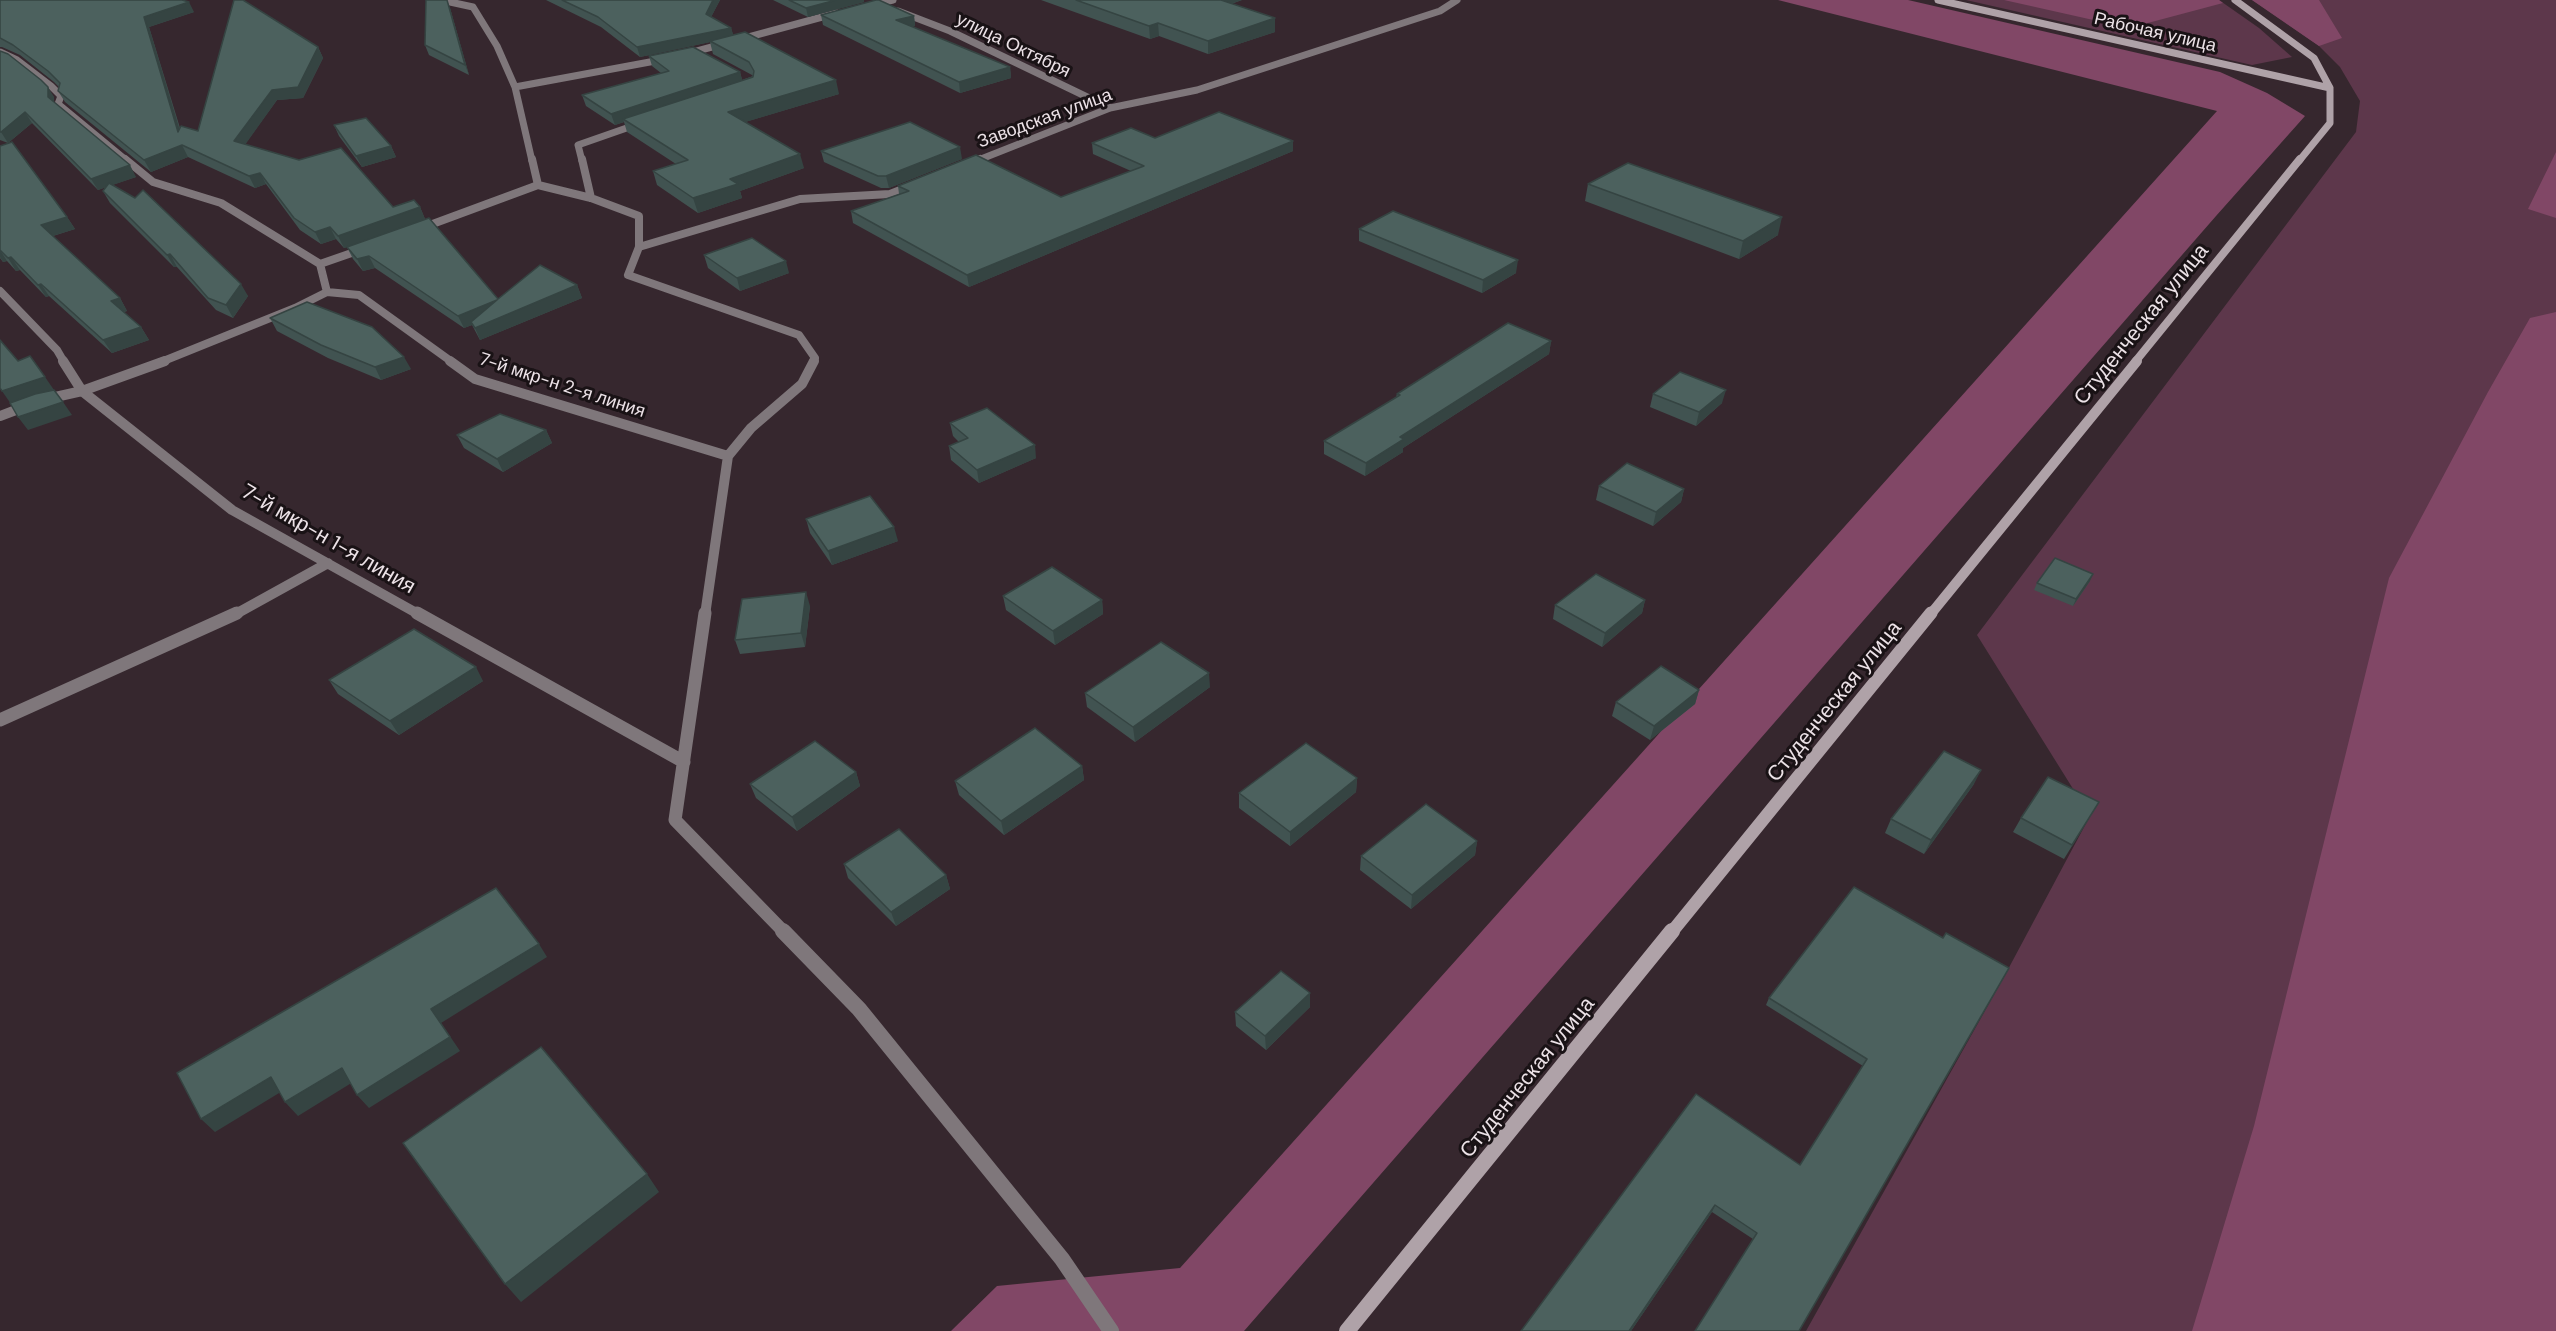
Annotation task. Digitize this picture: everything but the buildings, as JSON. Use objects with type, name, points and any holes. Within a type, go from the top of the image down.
[{"type":"main road","name":"Рабочая улица","points":[[1938,0],[2330,88]]},
{"type":"main road","points":[[2235,0],[2314,58],[2330,88]]},
{"type":"main road","name":"Студенческая улица","points":[[1347,1331],[2310,149],[2330,123],[2330,88]]},
{"type":"street","points":[[441,0],[473,7],[497,46],[515,87],[538,185]]},
{"type":"street","name":"улица Октября","points":[[869,0],[950,31],[1110,108]]},
{"type":"street","points":[[859,8],[893,0]]},
{"type":"street","name":"Заводская улица","points":[[956,169],[1110,108],[1197,90],[1440,11],[1457,0]]},
{"type":"street","points":[[515,87],[697,52],[850,10]]},
{"type":"street","points":[[0,52],[17,60],[51,86],[61,96],[58,104],[153,182],[221,203],[320,264],[327,292],[295,308],[82,391],[42,400],[0,416]]},
{"type":"street","points":[[697,52],[707,58]]},
{"type":"street","points":[[591,198],[578,145],[598,136],[654,119]]},
{"type":"street","points":[[639,247],[800,198],[890,194],[923,182]]},
{"type":"street","points":[[407,233],[538,185],[591,198],[639,216],[639,247],[628,275],[799,335],[815,357],[802,384],[751,428],[728,456],[675,820],[859,1009],[1062,1259],[1111,1331]]},
{"type":"street","points":[[320,264],[375,245]]},
{"type":"street","name":"7-й мкр-н 1-я линия","points":[[0,291],[57,350],[82,391],[232,510],[684,762]]},
{"type":"street","name":"7-й мкр-н 2-я линия","points":[[327,292],[359,294],[475,379],[728,456]]},
{"type":"street","points":[[0,720],[240,612],[328,563]]},
{"type":"shaded area","points":[[1778,0],[1908,0],[2220,72],[2267,93],[2305,116],[1244,1331],[951,1331],[997,1286],[1180,1268],[2217,111]]},
{"type":"shaded area","points":[[1966,0],[2219,0],[2259,28],[2292,57],[2252,65]]},
{"type":"shaded area","points":[[2004,0],[2219,0],[2223,3],[2129,28]]},
{"type":"shaded area","points":[[2252,0],[2556,0],[2556,1331],[1806,1331],[2005,975],[2090,816],[1977,635],[2356,132],[2360,101],[2340,67],[2319,46]]},
{"type":"shaded area","points":[[2252,0],[2319,0],[2342,38],[2319,46]]},
{"type":"shaded area","points":[[2556,152],[2556,218],[2528,209]]},
{"type":"shaded area","points":[[2556,312],[2556,1331],[2192,1331],[2254,1126],[2389,578],[2530,318]]}]
